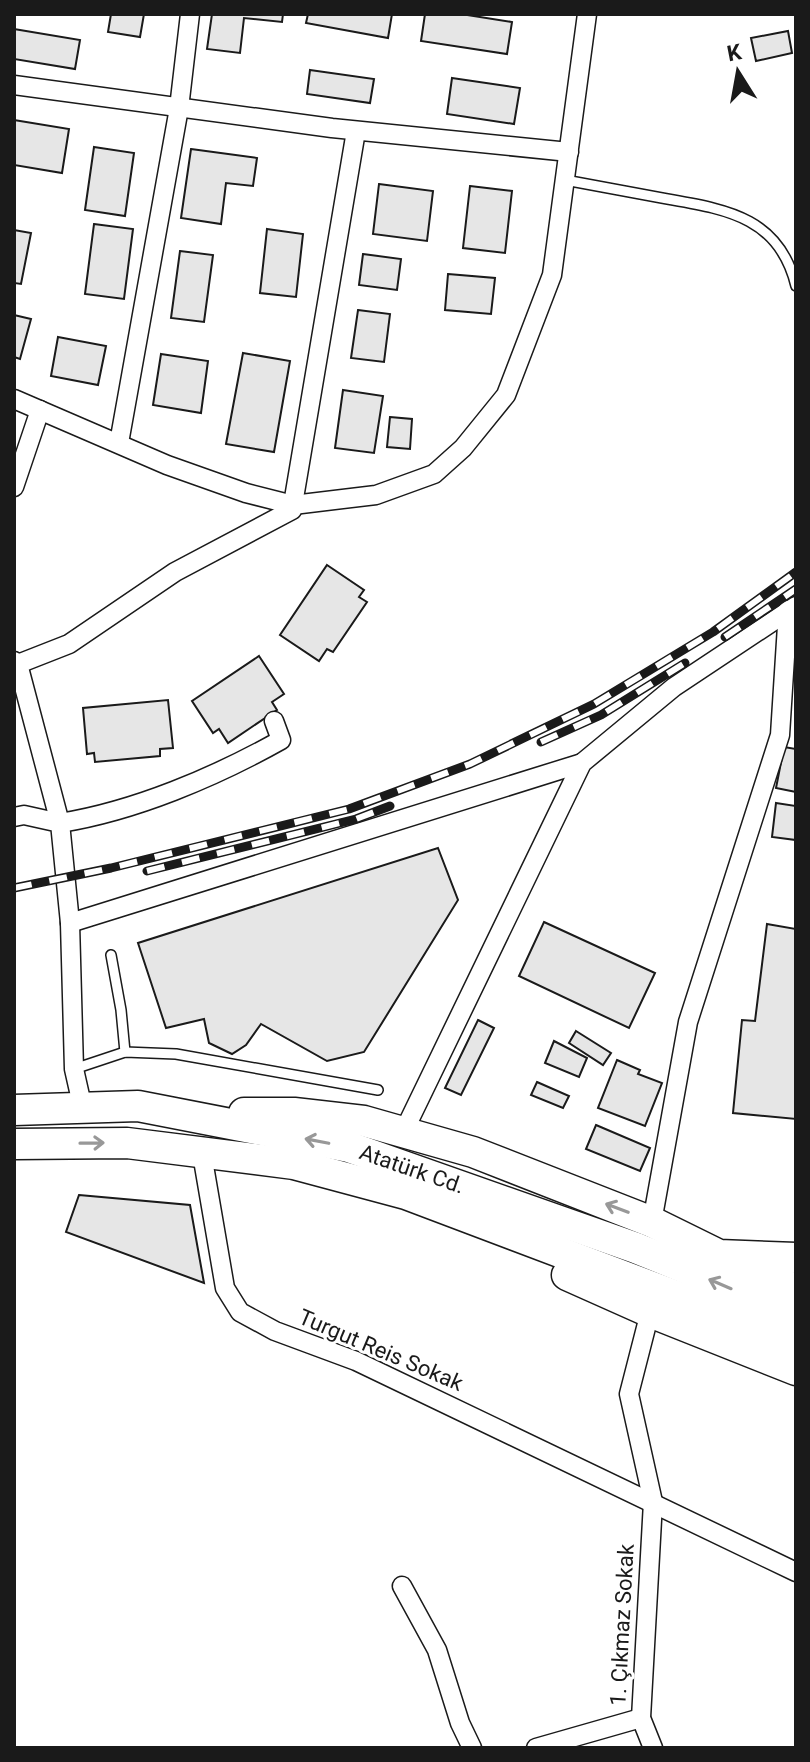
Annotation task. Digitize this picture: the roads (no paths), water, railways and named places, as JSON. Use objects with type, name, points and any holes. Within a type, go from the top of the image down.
[{"type":"main road","name":"Atatürk Cd.","points":[[14,1110],[138,1106],[358,1150],[636,1248],[793,1314]]},
{"type":"main road","points":[[177,1113],[294,1113],[364,1121],[473,1152],[652,1222],[719,1255],[793,1314]]},
{"type":"main road","name":"Atatürk Cd.","points":[[14,1144],[127,1143],[294,1164],[406,1194],[793,1314]]},
{"type":"main road","points":[[202,1154],[454,1223],[650,1312],[796,1370]]},
{"type":"main road","points":[[719,1255],[796,1258]]},
{"type":"street","points":[[119,443],[179,108],[190,14]]},
{"type":"street","points":[[14,399],[167,465],[246,493],[293,505],[376,495],[434,474],[463,448],[506,395],[552,275],[587,14]]},
{"type":"street","points":[[14,85],[356,131],[569,152]]},
{"type":"street","points":[[83,1109],[74,1069],[70,923],[60,823],[16,662],[69,644],[175,572],[292,510],[356,131]]},
{"type":"street","points":[[14,487],[40,410]]},
{"type":"street","points":[[652,1222],[688,1022],[789,710],[792,608]]},
{"type":"street","points":[[70,923],[582,763],[674,687],[792,608]]},
{"type":"street","points":[[14,817],[24,815],[60,823],[101,817],[250,757],[281,740],[274,721]]},
{"type":"street","points":[[403,1133],[582,763]]},
{"type":"street","name":"Turgut Reis Sokak","points":[[202,1154],[225,1288],[240,1312],[275,1331],[356,1361],[796,1572]]},
{"type":"street","name":"1. Çıkmaz Sokak","points":[[650,1312],[629,1394],[653,1502],[641,1718],[653,1748]]},
{"type":"street","points":[[402,1586],[437,1650],[460,1723],[472,1748]]},
{"type":"street","points":[[536,1748],[641,1718]]},
{"type":"lane","points":[[565,180],[719,208],[744,218],[778,245],[796,286]]},
{"type":"lane","points":[[111,955],[125,1052]]},
{"type":"lane","points":[[74,1069],[125,1052],[176,1054],[378,1090]]},
{"type":"railway","points":[[14,888],[111,868],[349,809],[470,764],[594,704],[713,632],[796,572]]},
{"type":"railway","points":[[725,637],[796,589]]},
{"type":"railway","points":[[541,742],[601,715],[685,663]]},
{"type":"railway","points":[[147,871],[356,819],[390,806]]}]
